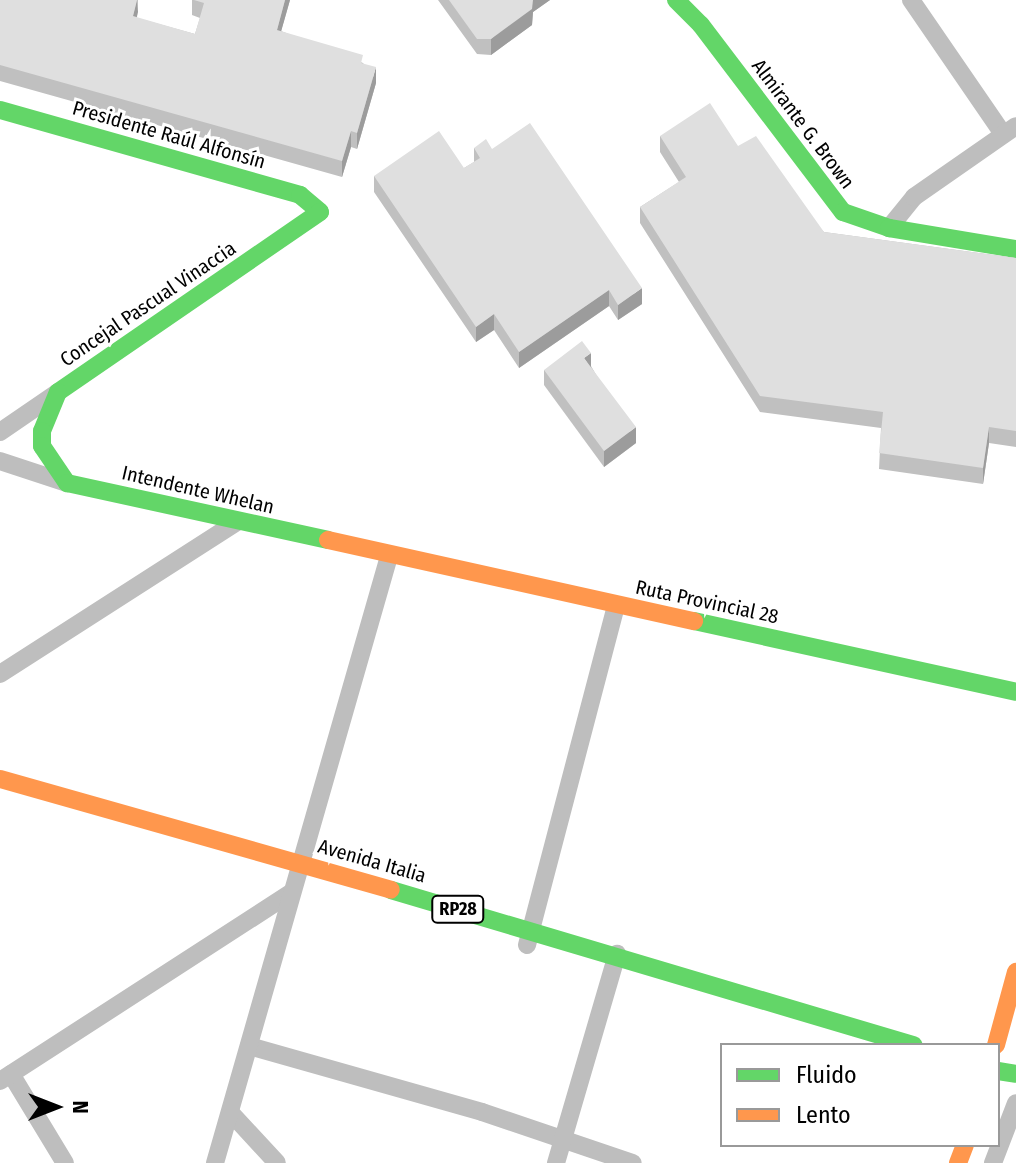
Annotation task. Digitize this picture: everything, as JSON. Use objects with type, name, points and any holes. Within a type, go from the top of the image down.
[{"type":"main road","name":"Almirante G. Brown","points":[[676,0],[724,55],[834,204],[889,228],[1016,249]]},
{"type":"main road","name":"Presidente Raúl Alfonsín","points":[[0,110],[300,195],[320,212]]},
{"type":"main road","name":"Concejal Pascual Vinaccia","points":[[58,392],[320,212]]},
{"type":"main road","points":[[58,392],[42,431],[42,446],[67,483]]},
{"type":"main road","name":"Intendente Whelan","points":[[67,483],[389,556]]},
{"type":"main road","name":"Ruta Provincial 28","points":[[389,556],[1016,692]]},
{"type":"main road","name":"Avenida Italia","points":[[0,779],[296,878]]},
{"type":"main road","name":"Avenida Italia","points":[[0,795],[906,1043]]},
{"type":"main road","name":"Avenida Italia","points":[[615,962],[860,1043]]},
{"type":"main road","points":[[997,1043],[1016,972]]},
{"type":"main road","points":[[1000,1059],[1016,1032]]},
{"type":"street","points":[[889,228],[914,197],[1010,130],[911,0]]},
{"type":"street","name":"Concejal Pascual Vinaccia","points":[[0,432],[58,392]]},
{"type":"street","name":"Intendente Whelan","points":[[0,461],[67,483]]},
{"type":"street","points":[[0,674],[238,521]]},
{"type":"street","points":[[215,1163],[389,556]]},
{"type":"street","points":[[529,938],[616,605]]},
{"type":"street","points":[[65,1163],[5,1078],[296,878]]},
{"type":"street","points":[[556,1163],[615,962]]},
{"type":"street","points":[[249,1046],[633,1163]]},
{"type":"street","points":[[1000,1145],[1016,1103]]},
{"type":"street","points":[[230,1112],[277,1163]]},
{"type":"building","points":[[0,0],[137,0],[133,16],[195,34],[204,3],[194,0],[285,0],[277,30],[363,55],[361,63],[376,67],[357,133],[351,131],[342,161],[0,65]]},
{"type":"building","points":[[449,0],[533,0],[532,9],[491,39],[477,39]]},
{"type":"building","points":[[710,103],[738,146],[756,136],[824,232],[1016,258],[1016,431],[989,427],[983,468],[879,453],[883,412],[760,396],[640,207],[686,177],[660,136]]},
{"type":"building","points":[[530,123],[642,288],[618,305],[609,290],[519,352],[494,314],[476,327],[374,176],[439,131],[464,168],[480,158],[474,148],[486,139],[492,149]]},
{"type":"building","points":[[582,341],[591,353],[584,358],[636,427],[604,451],[544,370]]},
{"type":"traffic: fast","points":[[676,0],[701,25],[843,212],[889,228],[1016,249]]},
{"type":"traffic: fast","points":[[0,110],[300,195],[320,212],[58,392],[42,431],[42,446],[67,483],[328,540]]},
{"type":"traffic: fast","points":[[694,621],[1016,692]]},
{"type":"traffic: fast","points":[[391,890],[906,1043]]},
{"type":"traffic: fast","points":[[1000,1071],[1016,1074]]},
{"type":"traffic: slow","points":[[328,540],[694,621]]},
{"type":"traffic: slow","points":[[0,779],[391,890]]},
{"type":"traffic: slow","points":[[997,1043],[1016,972]]},
{"type":"traffic: slow","points":[[958,1163],[964,1147]]}]
